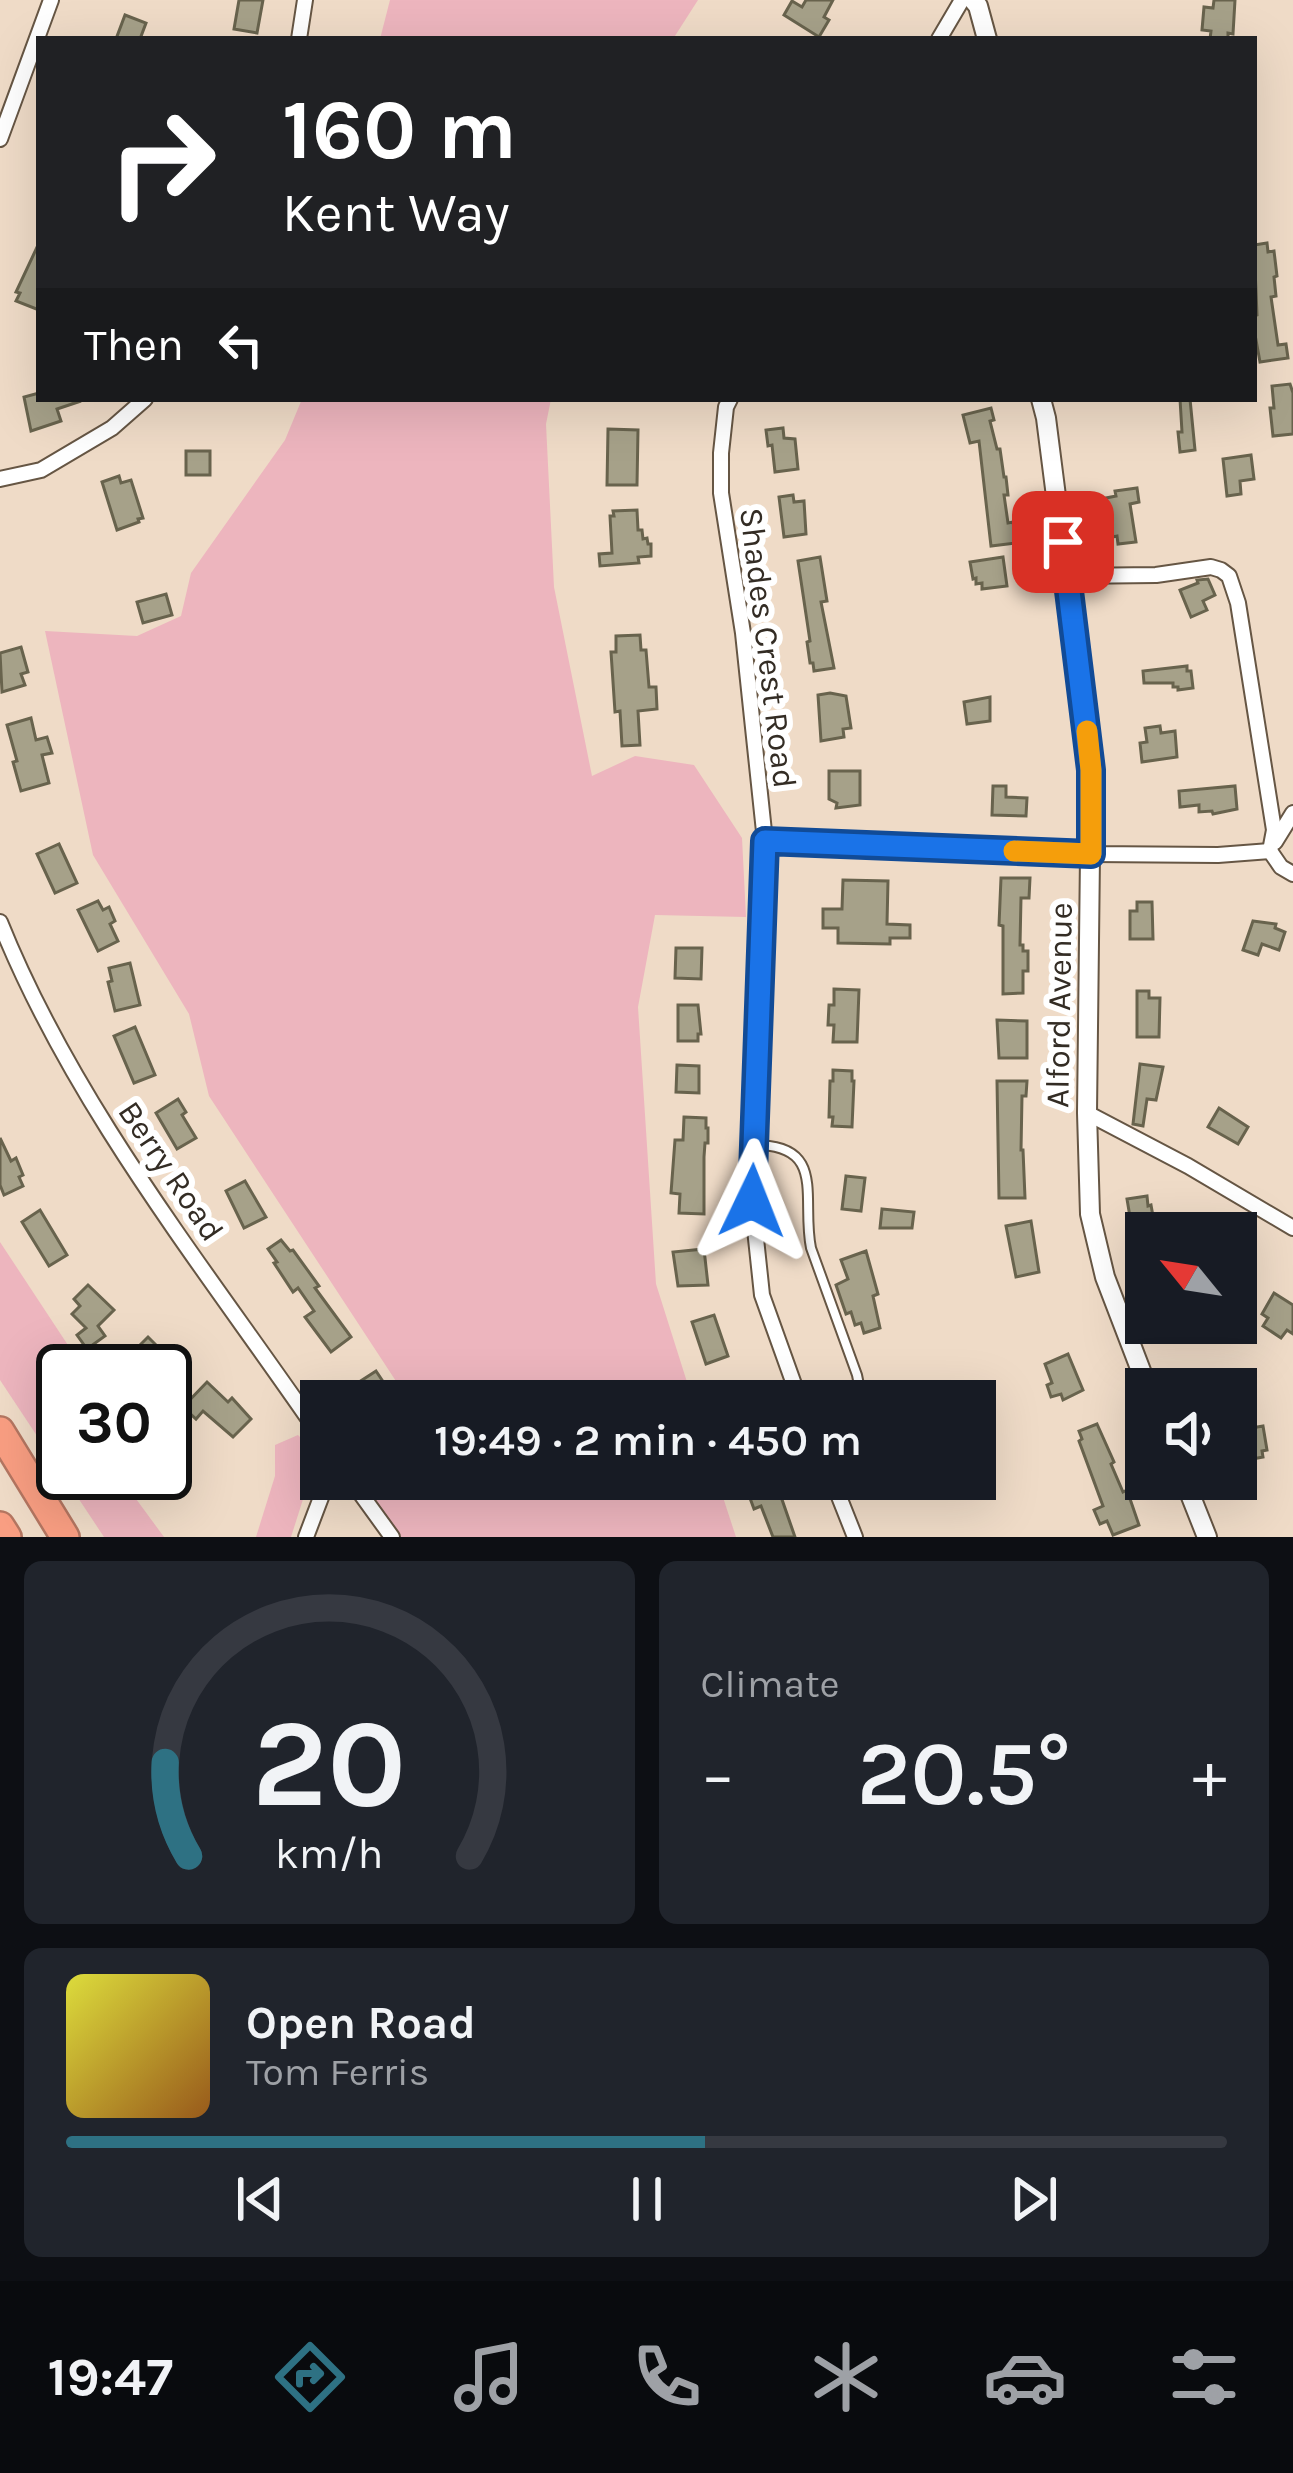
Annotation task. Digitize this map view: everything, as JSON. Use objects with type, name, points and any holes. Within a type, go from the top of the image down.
[{"type":"highway","points":[[0,1431],[65,1537]]},
{"type":"highway","points":[[0,1526],[7,1537]]},
{"type":"street","points":[[38,36],[51,0]]},
{"type":"street","points":[[299,36],[305,0]]},
{"type":"street","points":[[941,36],[962,0]]},
{"type":"street","points":[[973,0],[986,36]]},
{"type":"street","points":[[0,139],[36,41]]},
{"type":"street","points":[[0,479],[41,470],[112,428],[142,402]]},
{"type":"street","name":"Shades Crest Road","points":[[728,402],[721,494],[743,632],[765,841],[752,1201],[762,1295],[792,1380]]},
{"type":"street","name":"Alford Avenue","points":[[1041,402],[1091,770],[1088,1183],[1096,1245],[1139,1368]]},
{"type":"street","points":[[1067,576],[1156,575],[1211,567],[1229,576],[1238,603],[1274,830],[1270,851],[1293,874]]},
{"type":"street","points":[[1270,851],[1293,813]]},
{"type":"street","points":[[765,841],[1091,854],[1270,851]]},
{"type":"street","name":"Berry Road","points":[[0,922],[73,1073],[300,1407]]},
{"type":"street","points":[[1087,1113],[1293,1228]]},
{"type":"street","points":[[306,1537],[320,1500]]},
{"type":"street","points":[[365,1500],[392,1537]]},
{"type":"street","points":[[840,1500],[855,1537]]},
{"type":"street","points":[[1192,1500],[1207,1537]]},
{"type":"lane","points":[[754,1144],[779,1145],[801,1163],[807,1180],[807,1230],[858,1380]]},
{"type":"shaded area","points":[[390,0],[698,0],[675,36],[381,36]]},
{"type":"shaded area","points":[[301,402],[550,402],[546,424],[554,587],[592,776],[635,756],[694,765],[742,838],[746,917],[655,915],[638,1007],[656,1284],[686,1380],[395,1380],[209,1096],[189,1014],[93,855],[45,631],[137,636],[181,616],[191,573],[285,440]]},
{"type":"shaded area","points":[[0,1242],[67,1344],[36,1344],[36,1434],[0,1380]]},
{"type":"shaded area","points":[[300,1437],[303,1500],[291,1537],[256,1537],[275,1476],[275,1445]]},
{"type":"shaded area","points":[[79,1500],[137,1500],[164,1537],[104,1537]]},
{"type":"shaded area","points":[[375,1500],[724,1500],[736,1537],[401,1537]]},
{"type":"building","points":[[239,0],[263,0],[257,33],[234,29]]},
{"type":"building","points":[[806,0],[833,0],[820,36],[784,15],[792,1],[802,7]]},
{"type":"building","points":[[1214,0],[1235,0],[1233,34],[1210,36],[1211,31],[1202,30],[1204,7],[1213,8]]},
{"type":"building","points":[[125,15],[146,23],[141,36],[117,36]]},
{"type":"building","points":[[1267,243],[1268,252],[1274,251],[1276,296],[1271,297],[1278,345],[1286,344],[1288,358],[1260,362],[1257,245]]},
{"type":"building","points":[[36,249],[36,309],[16,301],[20,293],[16,292]]},
{"type":"building","points":[[1290,384],[1293,434],[1273,436],[1272,386]]},
{"type":"building","points":[[36,394],[36,402],[78,402],[57,409],[61,421],[31,431],[24,397]]},
{"type":"building","points":[[1180,402],[1190,402],[1195,450],[1180,452],[1178,432],[1182,432]]},
{"type":"building","points":[[991,408],[994,420],[990,421],[1006,477],[1008,523],[1013,522],[1016,543],[991,546],[979,441],[970,443],[963,415]]},
{"type":"building","points":[[783,428],[784,438],[795,439],[798,469],[775,472],[766,430]]},
{"type":"building","points":[[608,429],[638,430],[637,485],[607,485]]},
{"type":"building","points":[[186,451],[210,451],[210,475],[186,475]]},
{"type":"building","points":[[1251,455],[1254,479],[1240,481],[1241,494],[1227,496],[1223,459]]},
{"type":"building","points":[[119,476],[121,483],[131,480],[143,518],[117,530],[102,482]]},
{"type":"building","points":[[1137,488],[1139,502],[1130,504],[1136,542],[1118,544],[1106,498],[1116,496],[1115,491]]},
{"type":"building","points":[[793,495],[794,502],[804,501],[806,534],[784,537],[779,497]]},
{"type":"building","points":[[637,510],[638,530],[651,544],[651,556],[638,557],[639,563],[600,566],[599,554],[612,553],[613,511]]},
{"type":"building","points":[[820,557],[827,601],[821,602],[834,668],[814,671],[798,561]]},
{"type":"building","points":[[1003,557],[1007,586],[982,589],[982,583],[973,579],[970,562]]},
{"type":"building","points":[[1208,579],[1215,595],[1203,601],[1207,610],[1191,617],[1180,590]]},
{"type":"building","points":[[166,594],[172,615],[143,623],[137,602]]},
{"type":"building","points":[[640,635],[649,687],[656,687],[657,709],[638,711],[640,745],[622,746],[611,652],[616,652],[616,636]]},
{"type":"building","points":[[21,647],[28,672],[21,674],[25,685],[2,692],[0,653]]},
{"type":"building","points":[[1187,666],[1193,688],[1144,683],[1143,671]]},
{"type":"building","points":[[818,695],[846,696],[851,728],[843,729],[844,737],[821,741]]},
{"type":"building","points":[[990,697],[990,721],[967,724],[964,702]]},
{"type":"building","points":[[31,718],[36,740],[47,737],[52,753],[42,755],[49,783],[21,791],[7,725]]},
{"type":"building","points":[[1160,726],[1161,733],[1175,731],[1177,757],[1142,762],[1140,743],[1147,742],[1145,728]]},
{"type":"building","points":[[829,771],[860,771],[860,805],[836,808],[837,803],[829,799]]},
{"type":"building","points":[[993,786],[1006,786],[1006,797],[1027,798],[1026,816],[992,815]]},
{"type":"building","points":[[1235,786],[1237,809],[1213,814],[1199,812],[1199,805],[1180,807],[1179,791]]},
{"type":"building","points":[[59,844],[77,883],[55,893],[37,854]]},
{"type":"building","points":[[1001,878],[1030,878],[1029,898],[1021,898],[1020,945],[1028,951],[1023,993],[1003,994]]},
{"type":"building","points":[[843,880],[888,881],[887,924],[910,925],[910,938],[890,938],[890,944],[838,943],[838,928],[823,928],[823,909],[842,909]]},
{"type":"building","points":[[98,901],[103,910],[109,907],[118,941],[98,951],[78,910]]},
{"type":"building","points":[[1137,902],[1152,902],[1153,939],[1130,939],[1130,911],[1137,911]]},
{"type":"building","points":[[1253,921],[1276,924],[1275,928],[1285,932],[1279,950],[1262,944],[1258,955],[1243,950]]},
{"type":"building","points":[[676,948],[702,948],[701,979],[675,978]]},
{"type":"building","points":[[130,963],[140,1005],[115,1011],[109,968]]},
{"type":"building","points":[[834,989],[859,990],[857,1042],[833,1042],[834,1025],[828,1025]]},
{"type":"building","points":[[1137,991],[1160,998],[1159,1037],[1137,1037]]},
{"type":"building","points":[[678,1005],[698,1005],[698,1041],[678,1041]]},
{"type":"building","points":[[997,1020],[1027,1021],[1027,1058],[999,1058]]},
{"type":"building","points":[[135,1027],[155,1075],[134,1083],[114,1036]]},
{"type":"building","points":[[1140,1064],[1163,1067],[1156,1100],[1147,1099],[1143,1126],[1133,1124]]},
{"type":"building","points":[[677,1065],[699,1066],[699,1093],[676,1092]]},
{"type":"building","points":[[833,1070],[852,1071],[852,1127],[832,1126],[833,1117],[829,1117]]},
{"type":"building","points":[[997,1081],[1027,1081],[1026,1096],[1022,1096],[1021,1150],[1025,1198],[999,1198]]},
{"type":"building","points":[[178,1099],[196,1138],[177,1149],[156,1113]]},
{"type":"building","points":[[1219,1108],[1248,1127],[1238,1144],[1208,1127]]},
{"type":"building","points":[[684,1117],[706,1118],[704,1214],[679,1213],[680,1194],[671,1193],[675,1140],[683,1140]]},
{"type":"building","points":[[0,1138],[23,1175],[19,1177],[23,1186],[4,1195],[0,1185]]},
{"type":"building","points":[[846,1176],[865,1178],[861,1211],[842,1209]]},
{"type":"building","points":[[245,1181],[266,1217],[244,1228],[226,1191]]},
{"type":"building","points":[[1147,1196],[1152,1212],[1129,1212],[1127,1199]]},
{"type":"building","points":[[882,1209],[914,1212],[912,1228],[880,1228]]},
{"type":"building","points":[[40,1210],[67,1255],[49,1266],[22,1222]]},
{"type":"building","points":[[1031,1221],[1039,1272],[1016,1277],[1006,1226]]},
{"type":"building","points":[[281,1240],[319,1286],[315,1288],[351,1337],[331,1352],[305,1317],[314,1311],[298,1288],[293,1292],[274,1263],[268,1249]]},
{"type":"building","points":[[704,1249],[708,1285],[678,1286],[673,1252]]},
{"type":"building","points":[[866,1251],[878,1294],[873,1296],[880,1328],[864,1333],[851,1312],[846,1314],[836,1285],[848,1279],[841,1260]]},
{"type":"building","points":[[88,1285],[114,1310],[98,1326],[105,1336],[94,1344],[83,1344],[77,1335],[86,1328],[72,1314],[80,1306],[74,1299]]},
{"type":"building","points":[[1274,1293],[1293,1305],[1293,1334],[1287,1330],[1281,1338],[1263,1326],[1268,1318],[1262,1314]]},
{"type":"building","points":[[714,1315],[728,1356],[706,1364],[692,1322]]},
{"type":"building","points":[[1068,1354],[1083,1390],[1063,1400],[1061,1394],[1051,1397],[1045,1364]]},
{"type":"building","points":[[207,1382],[228,1402],[232,1398],[251,1419],[233,1437],[203,1411],[196,1419],[192,1415],[192,1398]]},
{"type":"building","points":[[1097,1424],[1139,1525],[1113,1535],[1107,1521],[1100,1524],[1094,1510],[1103,1506],[1079,1431]]},
{"type":"building","points":[[1263,1426],[1267,1450],[1257,1458],[1257,1427]]},
{"type":"building","points":[[751,1500],[782,1500],[795,1537],[773,1537],[761,1506],[754,1509]]},
{"type":"slow traffic","points":[[1014,851],[1091,854],[1087,731]]},
{"type":"route","points":[[752,1201],[765,841],[1091,854],[1091,770],[1063,542]]}]
